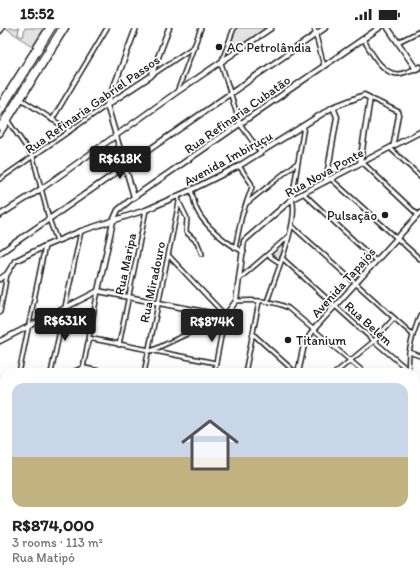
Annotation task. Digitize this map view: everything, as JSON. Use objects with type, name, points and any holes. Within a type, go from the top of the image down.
[{"type":"highway","points":[[0,112],[49,28]]},
{"type":"highway","points":[[0,127],[62,28]]},
{"type":"street","points":[[0,104],[49,28]]},
{"type":"street","points":[[0,134],[66,28]]},
{"type":"street","points":[[52,120],[107,28]]},
{"type":"street","points":[[134,197],[107,105],[136,28]]},
{"type":"street","points":[[151,76],[168,28]]},
{"type":"street","points":[[177,92],[201,28]]},
{"type":"street","points":[[234,28],[224,52],[222,62],[240,124],[260,153]]},
{"type":"street","points":[[0,215],[41,189],[177,92],[266,30],[272,28]]},
{"type":"street","points":[[314,28],[324,66]]},
{"type":"street","points":[[0,253],[325,28]]},
{"type":"street","name":"Rua Refinaria Cubatão","points":[[113,221],[118,210],[134,197],[379,28]]},
{"type":"street","points":[[363,39],[380,64],[387,70],[399,74],[418,68],[388,28]]},
{"type":"street","points":[[398,42],[420,31]]},
{"type":"street","name":"Rua Refinaria Gabriel Passos","points":[[0,179],[195,46]]},
{"type":"street","points":[[224,52],[230,56]]},
{"type":"street","name":"Avenida Imbiruçu","points":[[0,279],[7,274],[15,261],[45,246],[80,231],[146,210],[178,196],[239,166],[333,107],[364,95],[370,98]]},
{"type":"street","points":[[419,214],[361,163],[370,98],[399,112],[391,147],[420,176]]},
{"type":"street","points":[[21,99],[70,131]]},
{"type":"street","points":[[326,181],[337,117],[333,107]]},
{"type":"street","points":[[8,121],[33,157],[49,219],[57,241]]},
{"type":"street","points":[[267,302],[292,226],[294,205],[292,199],[304,126]]},
{"type":"street","name":"Rua Nova Ponte","points":[[244,252],[244,240],[292,199],[420,132]]},
{"type":"street","points":[[245,204],[297,163]]},
{"type":"street","points":[[236,248],[245,204],[252,187],[251,183],[239,166]]},
{"type":"street","points":[[331,179],[420,259]]},
{"type":"street","points":[[191,190],[196,207],[207,225],[236,248],[244,252],[236,301],[225,316],[215,368]]},
{"type":"street","points":[[303,193],[376,261]]},
{"type":"street","name":"Rua Miradouro","points":[[145,368],[179,202],[178,196]]},
{"type":"street","points":[[179,202],[187,218],[186,232],[197,242],[202,254]]},
{"type":"street","name":"Rua Maripa","points":[[119,344],[146,210]]},
{"type":"street","name":"Avenida Tapajós","points":[[298,368],[304,345],[314,329],[419,214]]},
{"type":"street","points":[[83,368],[113,221]]},
{"type":"street","points":[[292,226],[413,334]]},
{"type":"street","points":[[52,368],[80,231]]},
{"type":"street","points":[[239,279],[289,237]]},
{"type":"street","points":[[20,368],[45,246]]},
{"type":"street","points":[[268,255],[280,263]]},
{"type":"street","points":[[168,256],[225,316]]},
{"type":"street","name":"Rua Belém","points":[[282,258],[405,368]]},
{"type":"street","points":[[0,312],[7,274]]},
{"type":"street","points":[[0,341],[98,291],[225,316]]},
{"type":"street","points":[[236,301],[279,303],[288,308],[360,368]]},
{"type":"street","points":[[246,368],[259,302]]},
{"type":"street","points":[[408,368],[409,352],[420,314]]},
{"type":"street","points":[[150,351],[225,316]]},
{"type":"street","points":[[341,368],[374,341],[394,318]]},
{"type":"street","points":[[253,334],[291,368]]},
{"type":"street","points":[[88,338],[216,363]]},
{"type":"street","points":[[409,352],[420,356]]},
{"type":"shaded area","points":[[19,28],[18,35],[23,37],[25,28],[43,28],[43,32],[33,47],[7,29]]},
{"type":"shaded area","points":[[235,28],[265,28],[263,32],[229,55],[225,52]]},
{"type":"shaded area","points":[[288,238],[280,262],[269,255]]},
{"type":"place","name":"AC Petrolândia","points":[[219,47]]},
{"type":"place","name":"Pulsação","points":[[385,215]]},
{"type":"place","name":"Titanium","points":[[288,340]]}]
